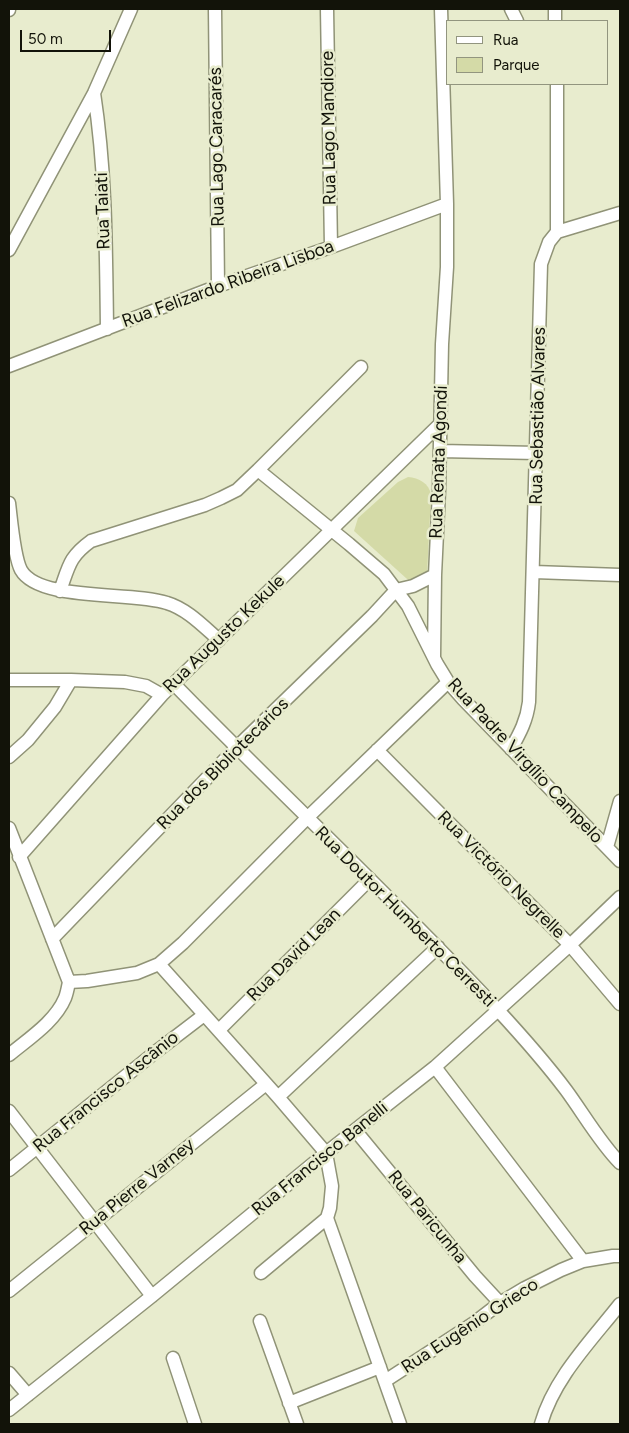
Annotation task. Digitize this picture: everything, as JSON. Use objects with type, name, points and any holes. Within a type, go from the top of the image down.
[{"type":"street","points":[[9,250],[94,93],[131,9]]},
{"type":"street","name":"Rua Lago Caracarés","points":[[215,9],[218,286]]},
{"type":"street","name":"Rua Lago Mandiore","points":[[327,9],[331,246]]},
{"type":"street","name":"Rua Renata Agondi","points":[[434,657],[447,204],[441,9]]},
{"type":"street","points":[[511,9],[517,20]]},
{"type":"street","name":"Rua Sebastião Alvares","points":[[511,749],[523,726],[529,702],[541,264],[549,242],[557,232],[555,87]]},
{"type":"street","name":"Rua Taiati","points":[[94,93],[102,157],[107,329]]},
{"type":"street","name":"Rua Felizardo Ribeira Lisboa","points":[[9,366],[218,286],[447,204]]},
{"type":"street","points":[[557,232],[620,213]]},
{"type":"street","points":[[60,591],[71,559],[91,541],[222,498],[237,490],[361,367]]},
{"type":"street","name":"Rua Augusto Kekule","points":[[19,857],[162,695],[441,423]]},
{"type":"street","points":[[440,451],[537,452]]},
{"type":"street","name":"Rua Padre Virgílio Campelo","points":[[258,470],[384,574],[408,606],[448,682],[462,699],[620,861]]},
{"type":"street","points":[[9,503],[16,553],[21,570],[38,584],[60,591],[150,598],[168,603],[185,611],[219,640]]},
{"type":"street","points":[[534,572],[620,575]]},
{"type":"street","points":[[396,590],[413,586],[435,575]]},
{"type":"street","name":"Rua dos Bibliotecários","points":[[52,940],[236,748],[372,616],[396,590]]},
{"type":"street","points":[[9,680],[136,683],[162,695]]},
{"type":"street","points":[[9,757],[28,740],[55,707],[71,680]]},
{"type":"street","points":[[69,982],[88,981],[136,973],[159,964],[183,943],[448,682]]},
{"type":"street","name":"Rua Doutor Humberto Cerresti","points":[[174,684],[236,748],[438,947],[498,1010],[544,1063],[620,1163]]},
{"type":"street","name":"Rua Victório Negrelle","points":[[378,750],[570,945],[620,1004]]},
{"type":"street","points":[[607,847],[620,801]]},
{"type":"street","points":[[9,828],[69,982],[65,998],[57,1012],[41,1029],[9,1055]]},
{"type":"street","name":"Rua David Lean","points":[[219,1030],[370,879]]},
{"type":"street","name":"Rua Francisco Banelli","points":[[9,1410],[435,1067],[570,945],[620,897]]},
{"type":"street","points":[[278,1096],[438,947]]},
{"type":"street","points":[[159,964],[278,1096],[326,1153],[332,1186],[331,1202],[326,1218],[261,1273]]},
{"type":"street","name":"Rua Francisco Ascânio","points":[[9,1170],[204,1015]]},
{"type":"street","points":[[435,1067],[583,1262]]},
{"type":"street","name":"Rua Pierre Varney","points":[[9,1290],[266,1084]]},
{"type":"street","points":[[9,1111],[152,1296]]},
{"type":"street","name":"Rua Paricunha","points":[[355,1130],[475,1276],[500,1303]]},
{"type":"street","points":[[326,1218],[400,1424]]},
{"type":"street","name":"Rua Eugênio Grieco","points":[[385,1381],[525,1288],[561,1270],[583,1262],[620,1256]]},
{"type":"street","points":[[541,1424],[554,1392],[567,1370],[620,1304]]},
{"type":"street","points":[[260,1321],[297,1424]]},
{"type":"street","points":[[173,1358],[196,1424]]},
{"type":"street","points":[[289,1403],[380,1367]]},
{"type":"street","points":[[9,1373],[28,1395]]},
{"type":"green space","points":[[408,477],[423,482],[428,487],[431,495],[427,574],[417,588],[354,531],[358,518],[398,482]]}]
